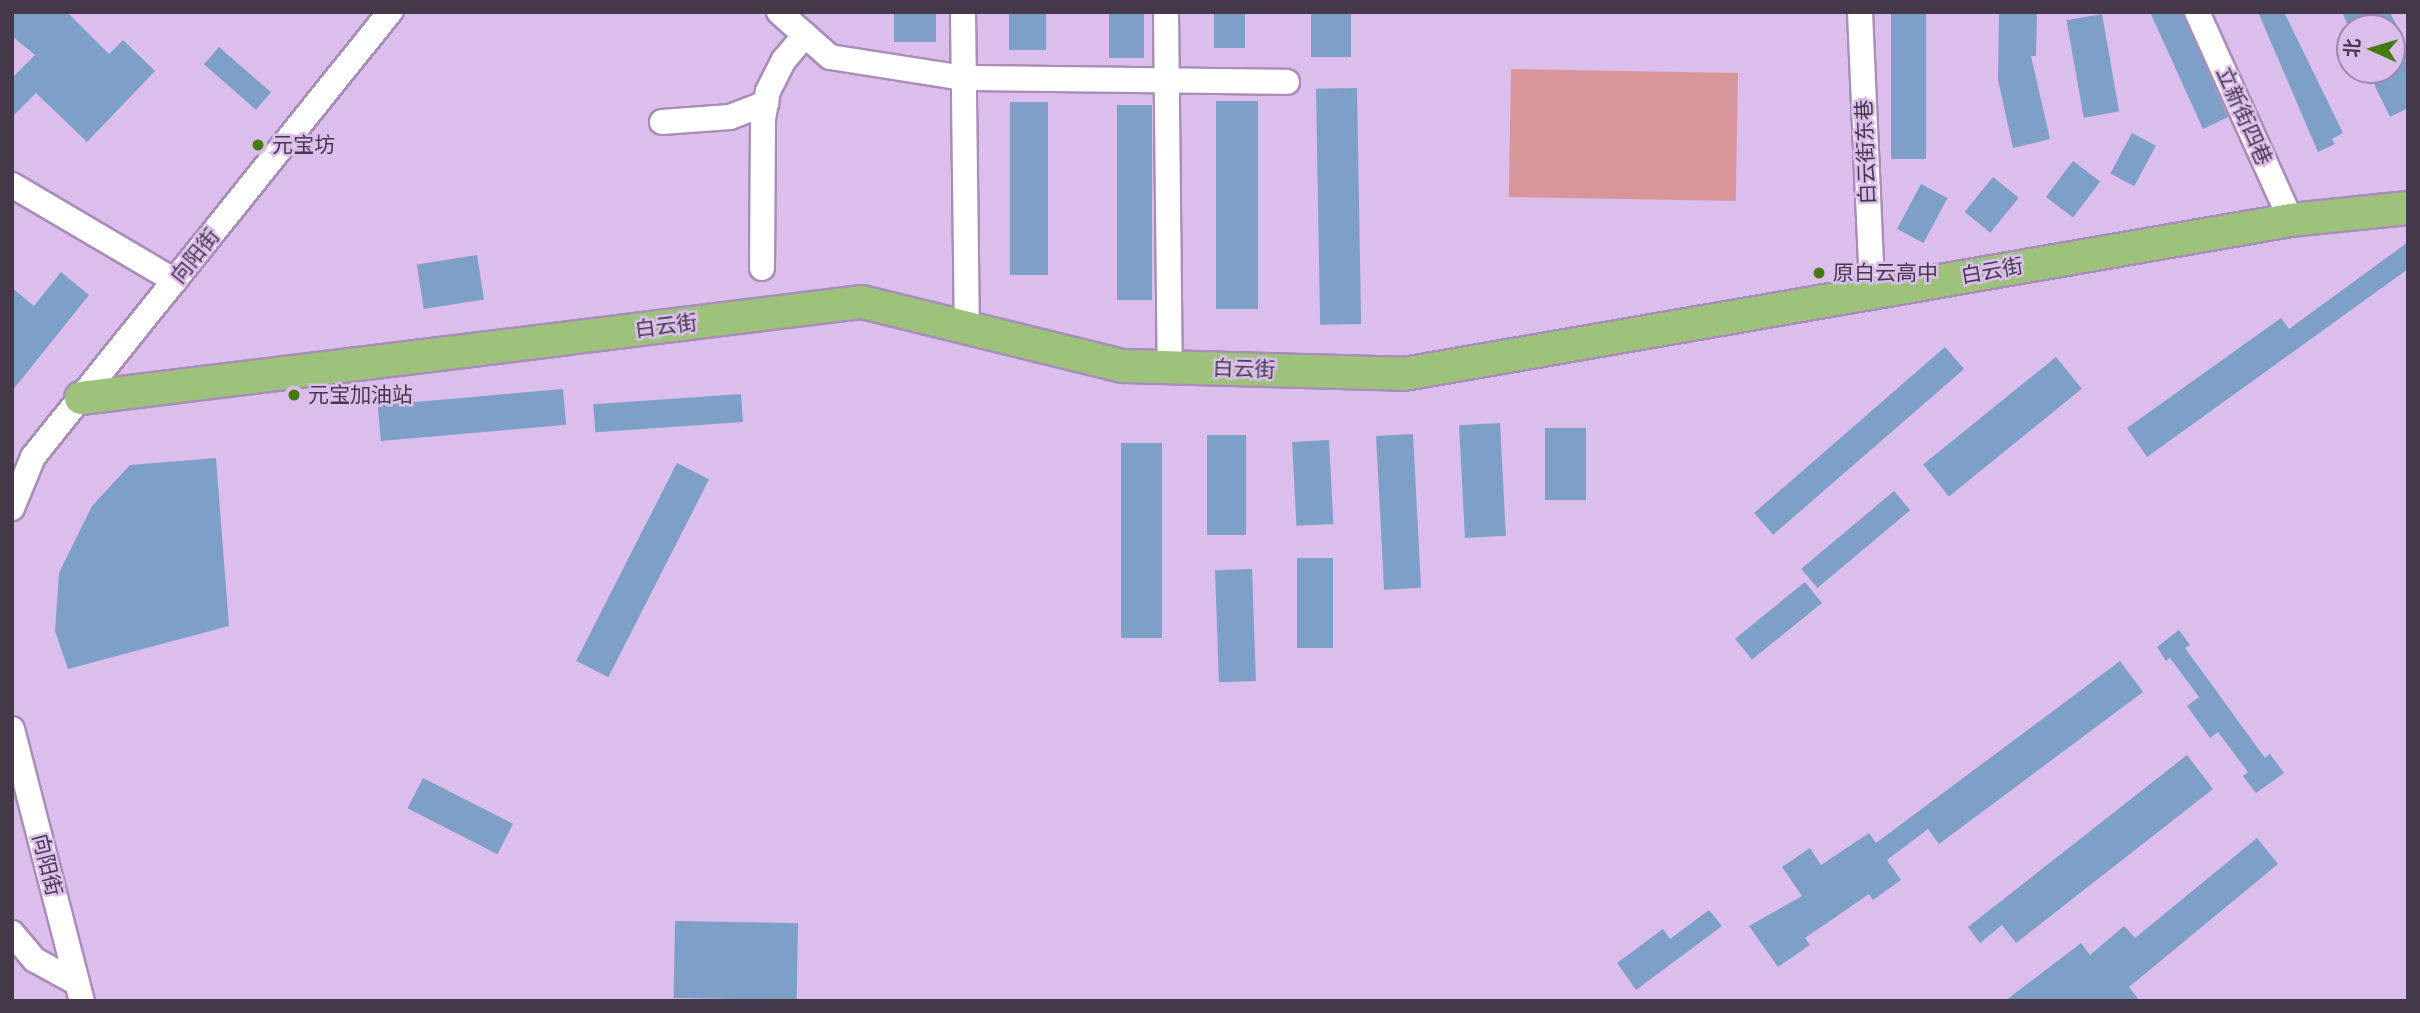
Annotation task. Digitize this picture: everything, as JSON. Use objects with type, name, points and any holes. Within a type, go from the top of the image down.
[{"type":"main road","name":"白云街","points":[[81,398],[862,302],[1123,366],[1404,374],[2291,220],[2408,208]]},
{"type":"street","name":"向阳街","points":[[12,508],[33,457],[390,12]]},
{"type":"street","points":[[779,12],[830,57],[964,78],[1287,82]]},
{"type":"street","points":[[963,12],[967,327]]},
{"type":"street","points":[[1166,12],[1170,367]]},
{"type":"street","name":"白云街东巷","points":[[1860,12],[1872,292]]},
{"type":"street","name":"立新街四巷","points":[[2197,12],[2291,220]]},
{"type":"street","points":[[762,268],[766,103],[784,60],[805,35]]},
{"type":"street","points":[[662,122],[730,117],[766,103]]},
{"type":"street","points":[[12,185],[175,281]]},
{"type":"street","name":"向阳街","points":[[12,729],[79,992]]},
{"type":"street","points":[[12,933],[35,960],[79,992]]},
{"type":"shaded area","points":[[1511,69],[1738,73],[1736,201],[1509,197]]},
{"type":"building","points":[[12,12],[67,12],[109,54],[123,40],[155,71],[87,142],[36,93],[12,117],[12,78],[35,55],[12,36]]},
{"type":"building","points":[[894,12],[936,12],[936,42],[894,42]]},
{"type":"building","points":[[1009,12],[1046,12],[1046,50],[1009,50]]},
{"type":"building","points":[[1109,12],[1144,12],[1144,58],[1109,58]]},
{"type":"building","points":[[1214,12],[1245,12],[1245,48],[1214,48]]},
{"type":"building","points":[[1311,12],[1351,12],[1351,57],[1311,57]]},
{"type":"building","points":[[1891,12],[1926,12],[1926,159],[1891,159]]},
{"type":"building","points":[[1999,12],[2037,12],[2036,56],[2031,56],[2050,139],[2013,148],[1998,80]]},
{"type":"building","points":[[2150,12],[2182,12],[2228,117],[2203,129]]},
{"type":"building","points":[[2258,12],[2284,12],[2343,133],[2332,139],[2335,144],[2318,152]]},
{"type":"building","points":[[2342,12],[2391,14],[2343,14]]},
{"type":"building","points":[[2102,14],[2119,111],[2084,118],[2067,20]]},
{"type":"building","points":[[2406,45],[2408,108],[2390,117],[2374,84],[2406,84]]},
{"type":"building","points":[[219,47],[271,92],[256,110],[204,64]]},
{"type":"building","points":[[1357,88],[1361,324],[1320,325],[1316,89]]},
{"type":"building","points":[[1216,101],[1258,101],[1258,309],[1216,309]]},
{"type":"building","points":[[1010,102],[1048,102],[1048,275],[1010,275]]},
{"type":"building","points":[[1117,105],[1152,105],[1152,300],[1117,300]]},
{"type":"building","points":[[2132,133],[2156,146],[2134,186],[2110,174]]},
{"type":"building","points":[[2073,161],[2100,181],[2073,217],[2046,197]]},
{"type":"building","points":[[1993,177],[2019,198],[1990,233],[1965,212]]},
{"type":"building","points":[[1921,184],[1947,198],[1924,243],[1897,229]]},
{"type":"building","points":[[2408,242],[2408,269],[2147,457],[2127,428],[2281,318],[2289,329]]},
{"type":"building","points":[[477,255],[484,299],[424,309],[417,265]]},
{"type":"building","points":[[61,272],[89,295],[12,391],[12,288],[34,306]]},
{"type":"building","points":[[1945,347],[1964,369],[1773,535],[1754,513]]},
{"type":"building","points":[[2056,357],[2082,389],[1949,496],[1923,465]]},
{"type":"building","points":[[563,389],[566,425],[381,441],[378,405]]},
{"type":"building","points":[[741,394],[743,422],[595,432],[593,404]]},
{"type":"building","points":[[1500,423],[1506,536],[1465,538],[1459,425]]},
{"type":"building","points":[[1545,428],[1586,428],[1586,500],[1545,500]]},
{"type":"building","points":[[1413,434],[1421,588],[1384,590],[1376,436]]},
{"type":"building","points":[[1207,435],[1246,435],[1246,535],[1207,535]]},
{"type":"building","points":[[1329,440],[1333,524],[1296,526],[1292,442]]},
{"type":"building","points":[[1121,443],[1162,443],[1162,638],[1121,638]]},
{"type":"building","points":[[216,458],[229,626],[68,669],[55,631],[59,573],[92,506],[130,465]]},
{"type":"building","points":[[677,463],[709,479],[608,677],[576,661]]},
{"type":"building","points":[[1894,491],[1910,510],[1817,588],[1801,569]]},
{"type":"building","points":[[1297,558],[1333,558],[1333,648],[1297,648]]},
{"type":"building","points":[[1252,569],[1256,681],[1219,682],[1215,570]]},
{"type":"building","points":[[1805,582],[1822,603],[1752,660],[1735,639]]},
{"type":"building","points":[[2179,630],[2190,645],[2185,648],[2265,758],[2270,754],[2284,773],[2256,793],[2243,776],[2248,772],[2218,732],[2210,738],[2187,706],[2199,697],[2170,658],[2166,661],[2157,647]]},
{"type":"building","points":[[2120,661],[2143,692],[1939,844],[1928,829],[1887,860],[1901,880],[1873,900],[1869,894],[1805,938],[1810,945],[1778,967],[1749,926],[1802,896],[1782,867],[1810,848],[1821,865],[1869,833],[1876,843]]},
{"type":"building","points":[[2187,755],[2213,789],[2016,943],[2002,925],[1980,943],[1968,927]]},
{"type":"building","points":[[423,778],[513,824],[498,854],[408,808]]},
{"type":"building","points":[[2257,838],[2278,864],[2129,987],[2140,1001],[2005,1001],[2081,943],[2090,955],[2124,926],[2135,938]]},
{"type":"building","points":[[1709,910],[1722,926],[1636,990],[1617,963],[1663,929],[1670,939]]},
{"type":"building","points":[[675,921],[798,923],[797,1000],[674,998]]},
{"type":"place","name":"元宝坊","points":[[258,145]]},
{"type":"place","name":"原白云高中","points":[[1819,273]]},
{"type":"place","name":"元宝加油站","points":[[294,395]]}]
